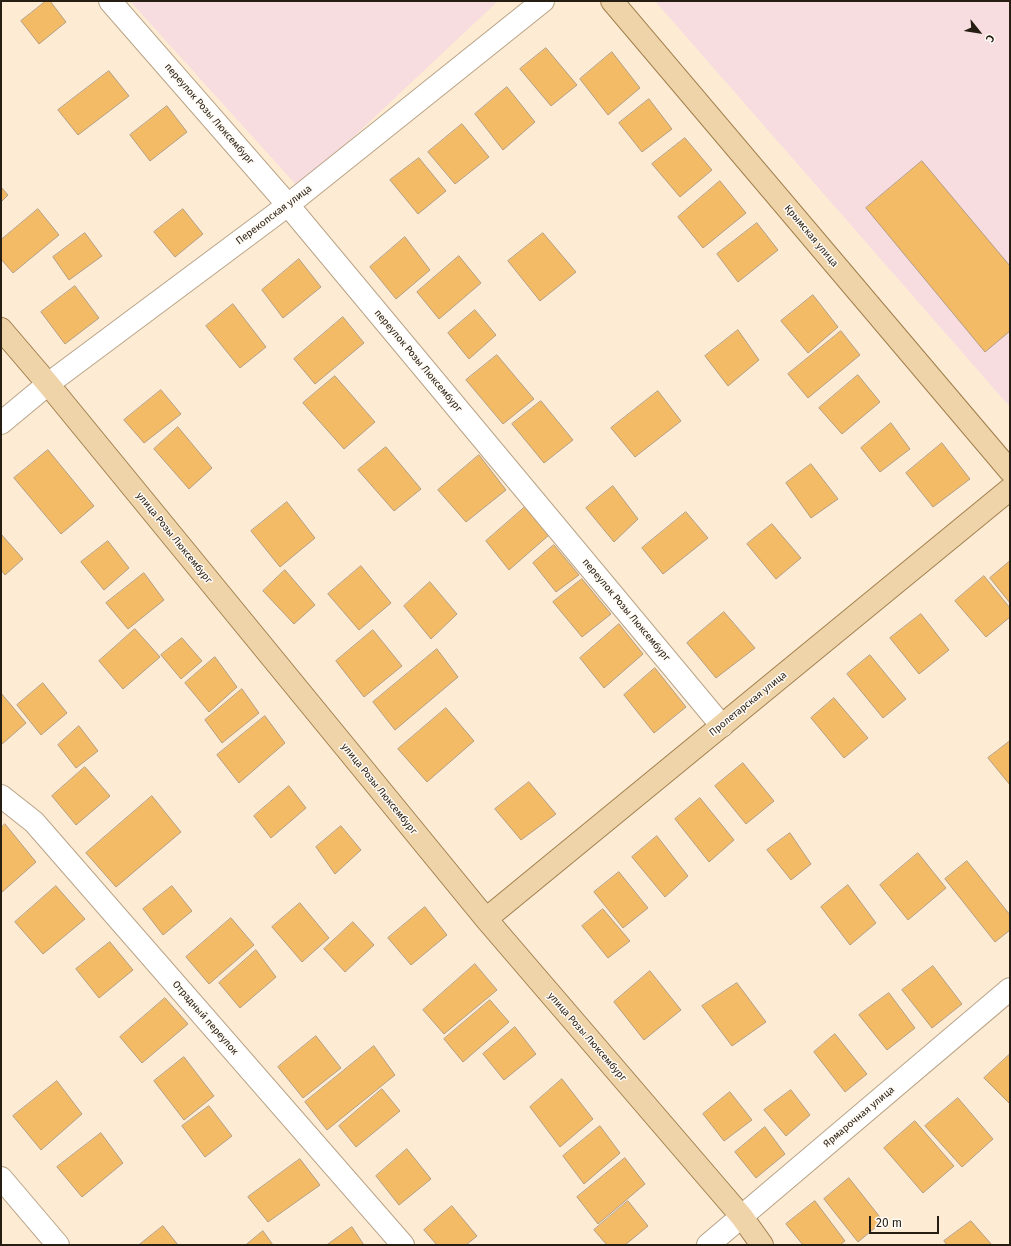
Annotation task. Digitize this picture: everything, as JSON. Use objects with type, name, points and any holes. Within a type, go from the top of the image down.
[{"type":"main road","name":"Крымская улица","points":[[612,1],[1010,471]]},
{"type":"main road","name":"улица Розы Люксембург","points":[[1,329],[48,384],[486,919],[742,1217],[762,1245]]},
{"type":"main road","name":"Пролетарская улица","points":[[486,919],[1010,489]]},
{"type":"street","name":"переулок Розы Люксембург","points":[[110,1],[288,205],[722,726]]},
{"type":"street","name":"Перекопская улица","points":[[1,423],[48,384],[288,205],[543,1]]},
{"type":"street","name":"Отрадный переулок","points":[[1,796],[34,822],[403,1245]]},
{"type":"street","name":"Ярмарочная улица","points":[[708,1245],[1010,989]]},
{"type":"street","points":[[1,1178],[58,1245]]},
{"type":"shaded area","points":[[130,1],[498,1],[299,188]]},
{"type":"shaded area","points":[[655,1],[1010,1],[1010,407]]},
{"type":"building","points":[[46,1],[50,1],[66,22],[39,44],[21,21]]},
{"type":"building","points":[[546,48],[577,85],[551,106],[520,69]]},
{"type":"building","points":[[612,52],[640,88],[608,115],[580,79]]},
{"type":"building","points":[[109,71],[129,96],[78,135],[58,110]]},
{"type":"building","points":[[507,87],[535,122],[503,150],[475,114]]},
{"type":"building","points":[[649,99],[672,129],[642,152],[619,123]]},
{"type":"building","points":[[167,106],[187,132],[150,161],[130,135]]},
{"type":"building","points":[[462,124],[489,157],[455,184],[428,152]]},
{"type":"building","points":[[685,138],[712,170],[680,197],[652,164]]},
{"type":"building","points":[[419,158],[446,191],[418,214],[390,180]]},
{"type":"building","points":[[922,161],[1010,266],[1010,331],[985,352],[866,208]]},
{"type":"building","points":[[720,181],[746,213],[703,248],[678,217]]},
{"type":"building","points":[[1,187],[8,195],[1,202]]},
{"type":"building","points":[[38,209],[59,235],[13,273],[1,259],[1,240]]},
{"type":"building","points":[[183,209],[203,234],[175,257],[154,232]]},
{"type":"building","points":[[757,223],[778,250],[738,282],[717,254]]},
{"type":"building","points":[[85,233],[102,256],[69,280],[53,257]]},
{"type":"building","points":[[543,233],[576,272],[540,301],[508,261]]},
{"type":"building","points":[[405,237],[430,270],[396,299],[370,267]]},
{"type":"building","points":[[459,256],[481,283],[439,319],[417,292]]},
{"type":"building","points":[[299,259],[321,287],[283,318],[262,290]]},
{"type":"building","points":[[75,286],[99,318],[65,344],[41,312]]},
{"type":"building","points":[[813,295],[838,327],[808,353],[781,321]]},
{"type":"building","points":[[233,304],[266,347],[240,368],[206,326]]},
{"type":"building","points":[[475,310],[496,335],[469,359],[448,333]]},
{"type":"building","points":[[343,317],[364,343],[315,384],[294,359]]},
{"type":"building","points":[[738,330],[759,360],[728,386],[705,356]]},
{"type":"building","points":[[841,331],[860,355],[808,398],[788,374]]},
{"type":"building","points":[[497,355],[534,399],[503,424],[466,380]]},
{"type":"building","points":[[858,375],[880,402],[842,434],[819,408]]},
{"type":"building","points":[[335,376],[375,422],[344,449],[303,403]]},
{"type":"building","points":[[161,390],[181,414],[144,443],[124,420]]},
{"type":"building","points":[[658,391],[681,421],[635,457],[611,428]]},
{"type":"building","points":[[541,401],[573,440],[544,463],[512,424]]},
{"type":"building","points":[[891,423],[910,449],[880,472],[861,448]]},
{"type":"building","points":[[178,427],[212,468],[189,489],[154,449]]},
{"type":"building","points":[[942,443],[970,479],[933,507],[906,473]]},
{"type":"building","points":[[386,447],[421,489],[394,511],[358,470]]},
{"type":"building","points":[[48,450],[94,506],[61,534],[14,478]]},
{"type":"building","points":[[479,455],[506,490],[466,522],[438,490]]},
{"type":"building","points":[[811,464],[838,499],[811,518],[786,483]]},
{"type":"building","points":[[613,486],[638,519],[614,542],[586,508]]},
{"type":"building","points":[[287,502],[315,538],[280,567],[251,531]]},
{"type":"building","points":[[525,507],[549,535],[509,570],[486,541]]},
{"type":"building","points":[[686,512],[708,538],[663,574],[642,548]]},
{"type":"building","points":[[772,524],[801,558],[776,579],[747,544]]},
{"type":"building","points":[[1,534],[23,559],[5,575],[1,570]]},
{"type":"building","points":[[108,541],[129,568],[104,590],[81,562]]},
{"type":"building","points":[[554,545],[579,575],[556,592],[533,563]]},
{"type":"building","points":[[1010,561],[1010,603],[990,578]]},
{"type":"building","points":[[361,566],[391,603],[359,630],[328,594]]},
{"type":"building","points":[[285,570],[315,605],[294,624],[263,591]]},
{"type":"building","points":[[144,573],[164,600],[128,629],[106,603]]},
{"type":"building","points":[[984,576],[1010,608],[1010,617],[986,637],[955,601]]},
{"type":"building","points":[[582,579],[611,614],[582,637],[553,602]]},
{"type":"building","points":[[430,582],[457,614],[431,639],[404,606]]},
{"type":"building","points":[[724,612],[755,648],[716,678],[687,643]]},
{"type":"building","points":[[921,614],[949,650],[919,674],[890,638]]},
{"type":"building","points":[[619,624],[643,654],[604,688],[580,658]]},
{"type":"building","points":[[135,629],[160,657],[123,689],[99,661]]},
{"type":"building","points":[[373,630],[402,666],[364,697],[336,661]]},
{"type":"building","points":[[182,638],[202,661],[181,679],[161,655]]},
{"type":"building","points":[[437,649],[458,677],[395,730],[373,702]]},
{"type":"building","points":[[870,655],[906,699],[883,718],[847,674]]},
{"type":"building","points":[[215,657],[237,687],[209,712],[185,683]]},
{"type":"building","points":[[655,668],[686,707],[654,733],[624,695]]},
{"type":"building","points":[[43,683],[67,713],[41,735],[17,705]]},
{"type":"building","points":[[242,689],[259,713],[222,743],[205,720]]},
{"type":"building","points":[[1,693],[26,723],[1,745]]},
{"type":"building","points":[[834,698],[868,738],[844,758],[811,718]]},
{"type":"building","points":[[446,708],[474,741],[427,782],[398,749]]},
{"type":"building","points":[[265,716],[285,743],[239,783],[217,755]]},
{"type":"building","points":[[79,726],[98,751],[76,768],[58,745]]},
{"type":"building","points":[[1010,741],[1010,785],[988,758]]},
{"type":"building","points":[[743,763],[774,801],[746,824],[715,786]]},
{"type":"building","points":[[85,767],[110,796],[76,825],[52,796]]},
{"type":"building","points":[[529,782],[556,814],[521,840],[495,809]]},
{"type":"building","points":[[289,786],[306,808],[271,838],[254,816]]},
{"type":"building","points":[[152,796],[181,832],[116,887],[86,853]]},
{"type":"building","points":[[700,798],[734,840],[709,862],[675,819]]},
{"type":"building","points":[[5,824],[36,862],[1,893],[1,828]]},
{"type":"building","points":[[341,826],[361,850],[335,874],[316,847]]},
{"type":"building","points":[[790,833],[811,864],[791,880],[767,850]]},
{"type":"building","points":[[657,836],[688,876],[665,897],[632,857]]},
{"type":"building","points":[[918,853],[946,888],[908,920],[880,885]]},
{"type":"building","points":[[967,861],[1010,915],[1010,930],[995,942],[945,879]]},
{"type":"building","points":[[619,872],[648,908],[623,928],[594,892]]},
{"type":"building","points":[[848,885],[876,923],[850,945],[821,907]]},
{"type":"building","points":[[56,886],[85,919],[43,954],[15,922]]},
{"type":"building","points":[[172,886],[192,911],[163,935],[143,909]]},
{"type":"building","points":[[300,903],[329,938],[302,962],[272,927]]},
{"type":"building","points":[[425,907],[447,935],[411,965],[388,938]]},
{"type":"building","points":[[603,909],[630,941],[608,958],[582,926]]},
{"type":"building","points":[[231,918],[254,945],[209,984],[186,957]]},
{"type":"building","points":[[353,922],[374,945],[345,972],[324,949]]},
{"type":"building","points":[[110,942],[133,970],[99,998],[76,969]]},
{"type":"building","points":[[256,950],[276,977],[240,1008],[219,983]]},
{"type":"building","points":[[475,964],[497,990],[444,1034],[423,1010]]},
{"type":"building","points":[[933,966],[962,1004],[932,1028],[902,990]]},
{"type":"building","points":[[650,971],[681,1010],[644,1040],[614,1002]]},
{"type":"building","points":[[737,983],[766,1022],[732,1046],[702,1006]]},
{"type":"building","points":[[889,993],[915,1028],[887,1050],[859,1015]]},
{"type":"building","points":[[165,998],[188,1024],[142,1063],[120,1037]]},
{"type":"building","points":[[490,1000],[509,1022],[463,1062],[444,1039]]},
{"type":"building","points":[[515,1027],[536,1054],[504,1080],[483,1054]]},
{"type":"building","points":[[835,1034],[867,1074],[845,1092],[814,1052]]},
{"type":"building","points":[[316,1036],[341,1068],[303,1098],[278,1067]]},
{"type":"building","points":[[374,1046],[395,1075],[327,1130],[305,1102]]},
{"type":"building","points":[[1010,1054],[1010,1104],[984,1078]]},
{"type":"building","points":[[184,1057],[214,1096],[184,1120],[154,1081]]},
{"type":"building","points":[[562,1079],[593,1119],[560,1147],[530,1107]]},
{"type":"building","points":[[57,1081],[82,1114],[41,1150],[13,1116]]},
{"type":"building","points":[[382,1089],[400,1111],[356,1147],[339,1126]]},
{"type":"building","points":[[791,1090],[810,1115],[786,1136],[764,1110]]},
{"type":"building","points":[[730,1092],[752,1120],[724,1141],[703,1114]]},
{"type":"building","points":[[958,1098],[993,1139],[962,1167],[925,1126]]},
{"type":"building","points":[[209,1106],[232,1136],[205,1157],[182,1126]]},
{"type":"building","points":[[915,1121],[954,1166],[923,1193],[884,1148]]},
{"type":"building","points":[[600,1126],[620,1153],[584,1184],[563,1156]]},
{"type":"building","points":[[765,1127],[785,1154],[756,1178],[735,1152]]},
{"type":"building","points":[[101,1133],[123,1163],[82,1197],[57,1167]]},
{"type":"building","points":[[407,1149],[431,1179],[399,1205],[376,1176]]},
{"type":"building","points":[[625,1158],[645,1184],[598,1224],[577,1197]]},
{"type":"building","points":[[300,1159],[320,1185],[268,1222],[248,1197]]},
{"type":"building","points":[[849,1178],[883,1221],[858,1242],[824,1199]]},
{"type":"building","points":[[628,1201],[648,1226],[625,1245],[607,1245],[594,1230]]},
{"type":"building","points":[[815,1201],[845,1241],[840,1245],[803,1245],[786,1224]]},
{"type":"building","points":[[452,1206],[477,1236],[466,1245],[437,1245],[424,1230]]},
{"type":"building","points":[[971,1221],[992,1245],[947,1245],[944,1241]]},
{"type":"building","points":[[163,1226],[178,1245],[139,1245]]},
{"type":"building","points":[[352,1227],[364,1245],[327,1245]]},
{"type":"building","points":[[263,1231],[273,1245],[246,1245]]}]
